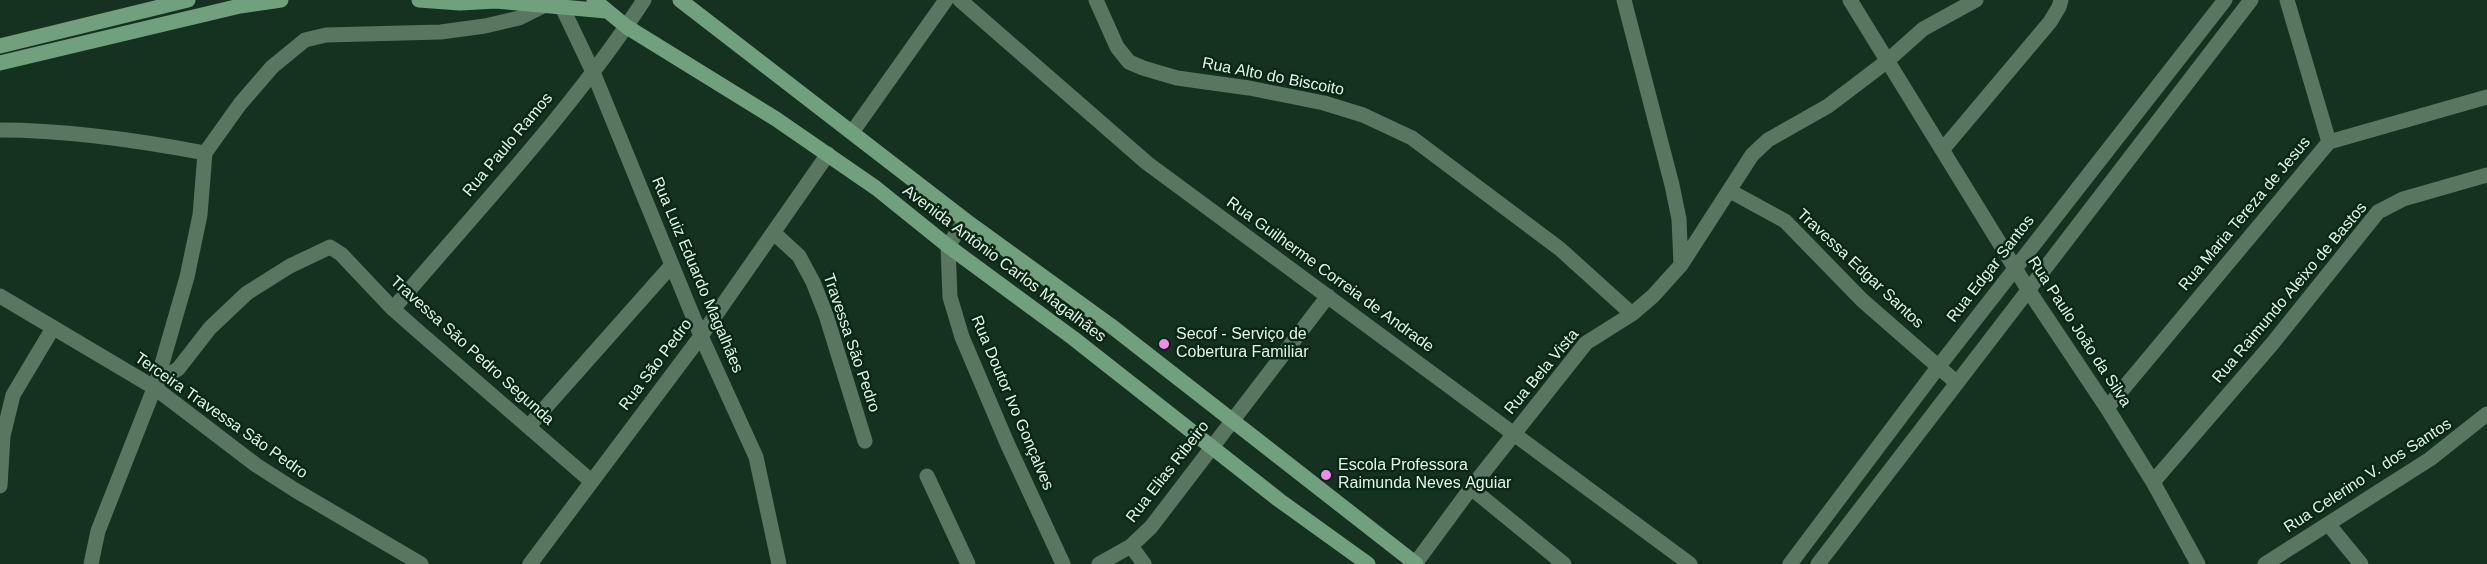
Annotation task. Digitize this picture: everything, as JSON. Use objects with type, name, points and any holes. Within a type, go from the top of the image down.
[{"type":"main road","points":[[0,46],[188,0]]},
{"type":"main road","points":[[0,63],[240,6],[280,0]]},
{"type":"main road","points":[[419,0],[460,3],[495,1],[606,11]]},
{"type":"main road","name":"Avenida Antônio Carlos Magalhães","points":[[594,0],[627,27],[766,113],[876,188],[948,246],[1073,338],[1211,446],[1368,564]]},
{"type":"main road","name":"Avenida Antônio Carlos Magalhães","points":[[680,0],[853,131],[965,220],[1110,325],[1415,564]]},
{"type":"street","name":"Rua Paulo Ramos","points":[[393,309],[593,72],[644,0]]},
{"type":"street","points":[[853,131],[946,0]]},
{"type":"street","name":"Rua Guilherme Correia de Andrade","points":[[960,0],[1147,163],[1690,564]]},
{"type":"street","name":"Rua Alto do Biscoito","points":[[1096,0],[1117,47],[1129,62],[1177,78],[1249,88],[1324,103],[1363,115],[1412,138],[1560,249],[1632,314]]},
{"type":"street","points":[[1624,0],[1672,185],[1679,219],[1681,265]]},
{"type":"street","name":"Rua Paulo João da Silva","points":[[1850,0],[1886,62],[1943,149],[2029,291],[2153,482],[2198,564]]},
{"type":"street","name":"Rua Bela Vista","points":[[1415,564],[1471,488],[1586,343],[1632,314],[1653,296],[1681,265],[1752,155],[1768,140],[1828,106],[1886,62],[1923,29],[1976,0]]},
{"type":"street","points":[[1943,149],[2050,22],[2061,0]]},
{"type":"street","name":"Rua Edgar Santos","points":[[1790,564],[1939,366],[2225,0]]},
{"type":"street","points":[[1818,564],[2252,0]]},
{"type":"street","points":[[2287,0],[2329,142]]},
{"type":"street","points":[[91,564],[98,531],[156,385],[194,248],[204,182],[205,153],[240,104],[272,66],[305,40],[326,35],[441,32],[485,26],[519,18],[543,6]]},
{"type":"street","name":"Rua Luiz Eduardo Magalhães","points":[[562,7],[593,72],[700,336],[756,457],[779,564]]},
{"type":"street","name":"Rua Maria Tereza de Jesus","points":[[2107,408],[2329,142],[2487,97]]},
{"type":"street","points":[[2139,110],[2156,124]]},
{"type":"street","points":[[0,130],[30,130],[130,139],[205,153]]},
{"type":"street","name":"Rua São Pedro","points":[[530,564],[700,336],[828,154]]},
{"type":"street","name":"Rua Raimundo Aleixo de Bastos","points":[[2153,482],[2272,344],[2378,212],[2403,200],[2487,175]]},
{"type":"street","name":"Travessa Edgar Santos","points":[[1730,191],[1785,221],[1862,300],[1957,383]]},
{"type":"street","points":[[948,246],[965,220]]},
{"type":"street","name":"Travessa São Pedro","points":[[774,233],[799,256],[813,282],[826,315],[865,441]]},
{"type":"street","name":"Rua Doutor Ivo Gonçalves","points":[[948,246],[950,297],[962,337],[1007,443],[1063,564]]},
{"type":"street","name":"Travessa São Pedro Segunda","points":[[156,385],[178,369],[210,328],[247,293],[290,266],[330,247],[341,254],[393,309],[591,481]]},
{"type":"street","points":[[529,426],[672,265]]},
{"type":"street","name":"Terceira Travessa São Pedro","points":[[0,296],[156,385],[266,471],[421,564]]},
{"type":"street","name":"Rua Elias Ribeiro","points":[[1099,564],[1131,546],[1151,527],[1328,296]]},
{"type":"street","points":[[0,486],[3,436],[13,395],[53,328]]},
{"type":"street","name":"Rua Celerino V. dos Santos","points":[[2265,564],[2430,459],[2487,414]]},
{"type":"street","points":[[927,476],[968,564]]},
{"type":"street","points":[[1471,488],[1563,564]]},
{"type":"street","points":[[2329,525],[2361,564]]},
{"type":"street","points":[[1131,546],[1144,564]]},
{"type":"place","name":"Secof - Serviço de Cobertura Familiar","points":[[1164,344]]},
{"type":"place","name":"Escola Professora Raimunda Neves Aguiar","points":[[1326,475]]}]
